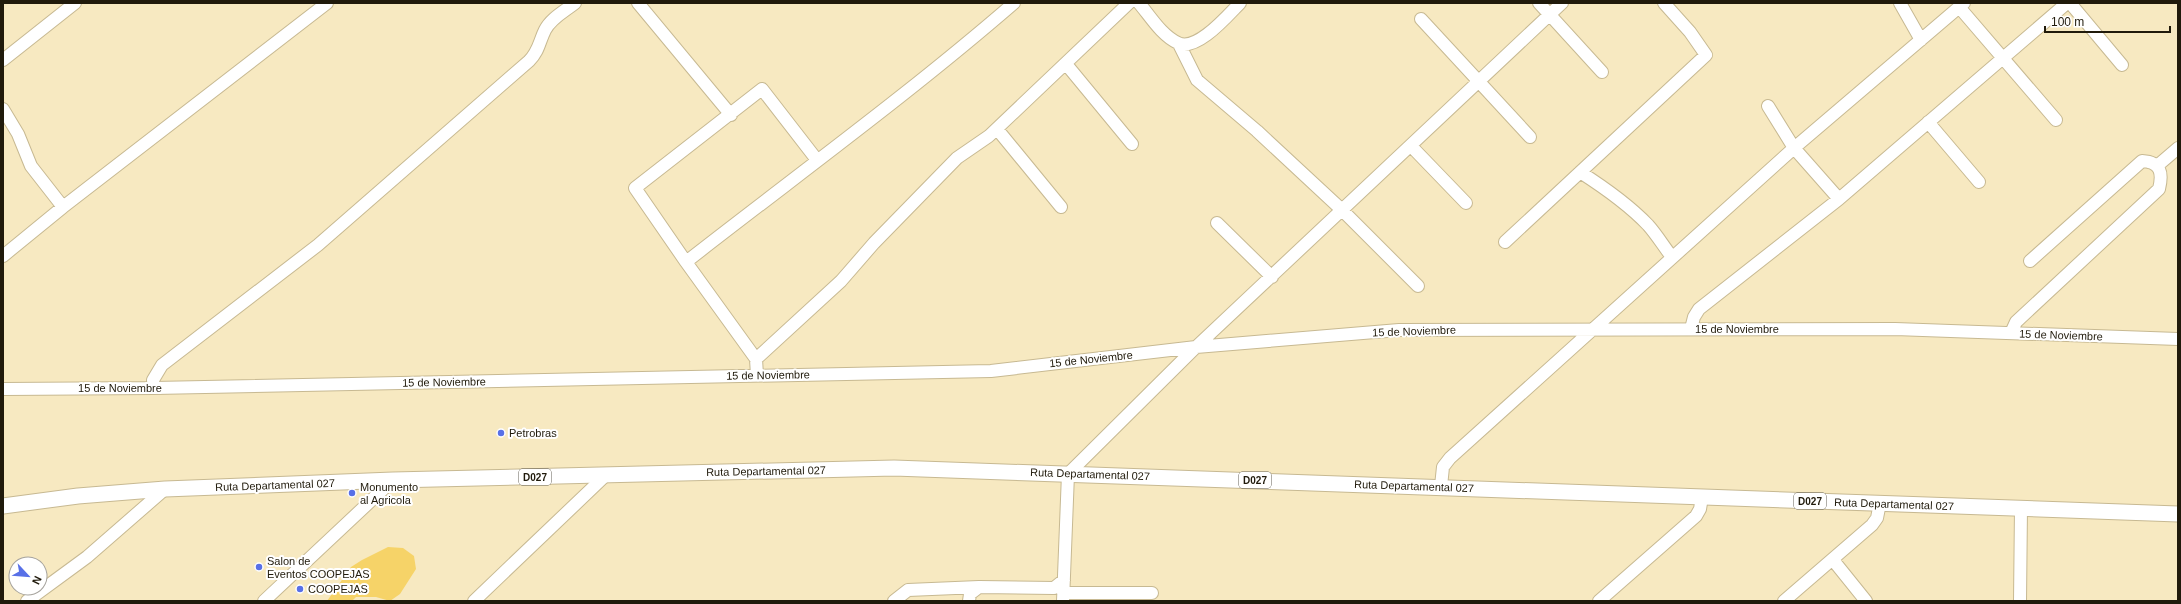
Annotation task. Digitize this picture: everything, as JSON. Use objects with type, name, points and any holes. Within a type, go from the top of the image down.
[{"type":"main road","name":"Ruta Departamental 027","points":[[3,506],[78,496],[165,489],[393,480],[894,468],[1441,486],[2178,514]]},
{"type":"street","points":[[3,60],[75,3]]},
{"type":"street","points":[[3,256],[63,207],[327,3]]},
{"type":"street","points":[[154,388],[153,380],[162,365],[318,245],[529,61],[536,54],[545,31],[551,21],[575,3]]},
{"type":"street","points":[[638,3],[731,115]]},
{"type":"street","points":[[686,262],[966,44],[1014,3]]},
{"type":"street","points":[[756,359],[841,280],[874,243],[957,158],[996,129],[1066,64],[1128,3]]},
{"type":"street","points":[[1139,3],[1168,36],[1179,44],[1197,80],[1257,131],[1342,210],[1418,286]]},
{"type":"street","points":[[1179,44],[1190,44],[1205,36],[1240,3]]},
{"type":"street","points":[[1539,3],[1602,72]]},
{"type":"street","points":[[1152,593],[1063,597],[1068,474],[1196,347],[1562,3]]},
{"type":"street","points":[[1505,242],[1706,55],[1690,32],[1664,3]]},
{"type":"street","points":[[1900,3],[1921,40]]},
{"type":"street","points":[[1691,329],[1694,317],[1699,309],[1838,199],[2068,3],[2122,65]]},
{"type":"street","points":[[1441,486],[1443,467],[1450,458],[1794,148],[1962,5],[2003,58],[2056,120]]},
{"type":"street","points":[[1421,19],[1530,137]]},
{"type":"street","points":[[1066,64],[1132,144]]},
{"type":"street","points":[[757,375],[756,359],[635,188],[731,115],[762,89],[817,160]]},
{"type":"street","points":[[1768,106],[1794,148],[1838,199]]},
{"type":"street","points":[[3,109],[18,134],[31,166],[63,207]]},
{"type":"street","points":[[1928,122],[1979,182]]},
{"type":"street","points":[[996,129],[1062,207]]},
{"type":"street","points":[[1411,146],[1466,203]]},
{"type":"street","points":[[2157,166],[2178,148]]},
{"type":"street","points":[[2011,333],[2016,322],[2159,189],[2162,176],[2157,166],[2150,162],[2142,161],[2030,262]]},
{"type":"street","points":[[1580,172],[1619,198],[1649,226],[1672,257]]},
{"type":"street","points":[[1217,223],[1272,276]]},
{"type":"street","name":"15 de Noviembre","points":[[3,388],[154,388],[991,371],[1196,347],[1398,330],[1895,329],[2178,339]]},
{"type":"street","points":[[474,601],[606,475]]},
{"type":"street","points":[[264,601],[393,480]]},
{"type":"street","points":[[27,601],[87,557],[165,489]]},
{"type":"street","points":[[1599,601],[1696,516],[1700,509],[1702,497]]},
{"type":"street","points":[[1784,601],[1872,525],[1877,518],[1880,503]]},
{"type":"street","points":[[2020,601],[2021,508]]},
{"type":"street","points":[[1833,560],[1866,601]]},
{"type":"street","points":[[894,601],[908,590],[979,587],[1054,588],[1064,580]]},
{"type":"street","points":[[969,601],[970,594],[979,587]]},
{"type":"shaded area","points":[[388,547],[403,548],[414,556],[416,569],[400,594],[390,601],[376,597],[356,597],[352,601],[327,601],[351,567]]},
{"type":"place","name":"Petrobras","points":[[501,433]]},
{"type":"place","name":"Monumento al Agricola","points":[[352,493]]},
{"type":"place","name":"Salon de Eventos COOPEJAS","points":[[259,567]]},
{"type":"place","name":"COOPEJAS","points":[[300,589]]}]
